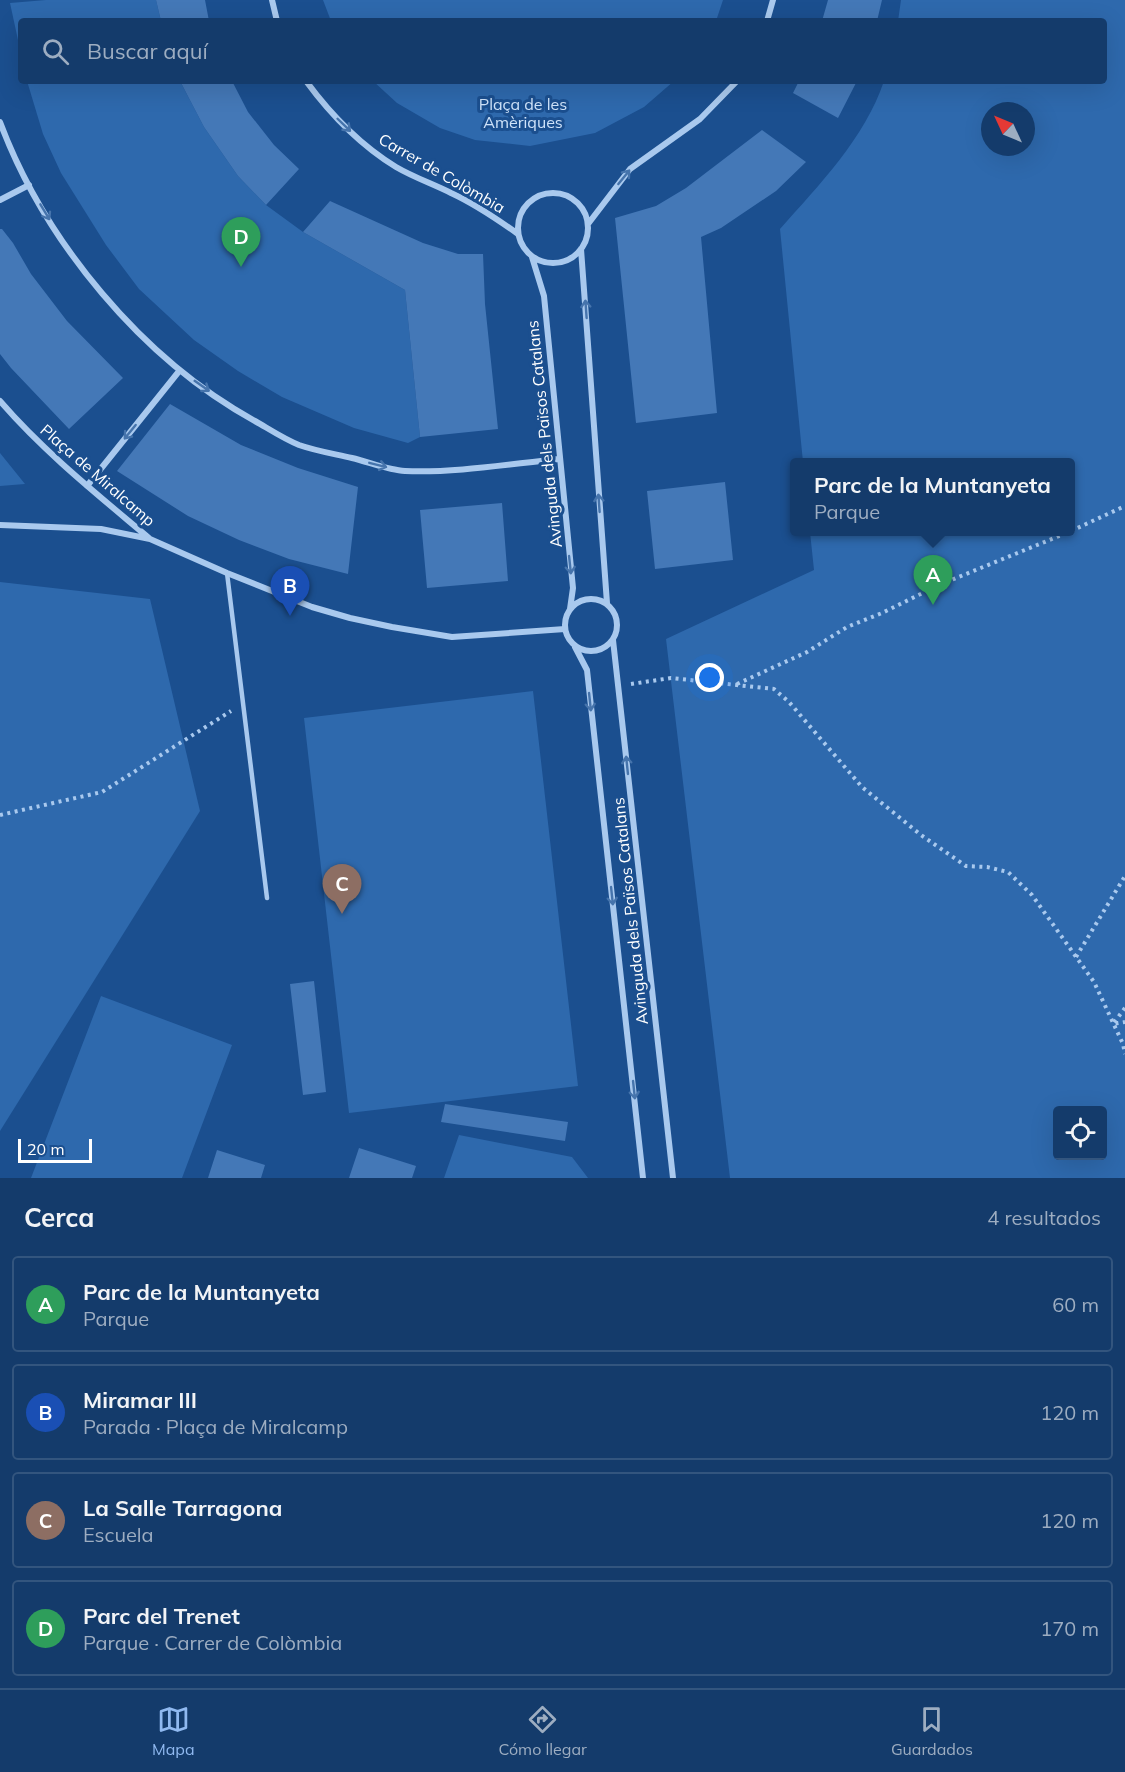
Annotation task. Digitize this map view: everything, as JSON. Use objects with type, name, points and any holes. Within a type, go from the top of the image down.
[{"type":"street","points":[[272,0],[276,18]]},
{"type":"street","points":[[768,18],[773,0]]},
{"type":"street","name":"Carrer de Colòmbia","points":[[308,84],[324,105],[370,149],[397,167],[453,193],[518,234]]},
{"type":"street","points":[[588,224],[630,169],[700,119],[734,84]]},
{"type":"street","points":[[0,122],[8,144],[29,185],[69,250],[111,306],[180,370],[237,411],[298,444],[403,471],[560,459]]},
{"type":"street","points":[[0,200],[29,185]]},
{"type":"street","points":[[547,194],[561,194],[573,200],[583,210],[588,224],[587,237],[581,249],[571,258],[558,263],[545,263],[532,257],[523,248],[518,234],[518,221],[524,208],[534,198],[547,194]]},
{"type":"street","points":[[581,249],[607,603]]},
{"type":"street","name":"Avinguda dels Països Catalans","points":[[532,257],[544,296],[573,588],[570,609]]},
{"type":"street","points":[[87,486],[180,370]]},
{"type":"street","name":"Plaça de Miralcamp","points":[[0,401],[23,428],[150,539]]},
{"type":"street","name":"Plaça de Miralcamp","points":[[0,525],[101,529],[150,539]]},
{"type":"street","points":[[150,539],[312,607],[350,618],[452,637],[565,629]]},
{"type":"street","points":[[591,598],[607,603],[613,609],[618,625],[613,640],[607,646],[591,651],[570,642],[565,629],[566,615],[570,609],[576,603],[591,598]]},
{"type":"street","name":"Avinguda dels Països Catalans","points":[[613,640],[673,1178]]},
{"type":"street","name":"Avinguda dels Països Catalans","points":[[575,646],[587,670],[644,1178]]},
{"type":"lane","points":[[227,573],[267,898]]},
{"type":"path","points":[[1075,529],[1125,506]]},
{"type":"path","points":[[736,684],[807,651],[847,627],[882,614],[939,585],[1058,536]]},
{"type":"path","points":[[618,686],[671,678],[774,689],[789,702],[862,787],[921,835],[966,866],[987,867],[1008,872],[1032,895],[1094,982],[1123,1044],[1125,1054]]},
{"type":"path","points":[[0,815],[102,792],[243,703]]},
{"type":"path","points":[[1076,957],[1125,876]]},
{"type":"path","points":[[1113,1024],[1125,1008]]},
{"type":"path","points":[[1113,1024],[1125,1022]]},
{"type":"green space","points":[[46,0],[156,0],[160,18],[18,18],[18,40],[10,3]]},
{"type":"green space","points":[[323,0],[723,0],[717,18],[330,18]]},
{"type":"green space","points":[[901,0],[1125,0],[1125,1178],[730,1178],[666,639],[814,570],[810,536],[1075,536],[1075,458],[803,458],[780,229],[840,160],[865,122],[883,84],[1107,84],[1107,18],[898,18]]},
{"type":"green space","points":[[28,84],[182,84],[204,127],[238,176],[266,205],[303,232],[405,290],[420,437],[408,443],[354,428],[282,397],[238,371],[194,340],[139,289],[106,245],[61,173],[43,134]]},
{"type":"green space","name":"Plaça de les Amèriques","points":[[376,84],[671,84],[644,107],[595,133],[530,146],[475,140],[440,128],[397,103]]},
{"type":"green space","points":[[0,453],[25,484],[0,486]]},
{"type":"green space","points":[[0,582],[150,599],[200,811],[0,1131]]},
{"type":"green space","points":[[533,691],[578,1086],[349,1113],[304,718]]},
{"type":"green space","points":[[101,996],[232,1045],[182,1178],[31,1178]]},
{"type":"green space","points":[[459,1135],[572,1157],[588,1178],[444,1178]]},
{"type":"building","points":[[156,0],[205,0],[208,18],[160,18]]},
{"type":"building","points":[[828,0],[882,0],[878,18],[823,18]]},
{"type":"building","points":[[182,84],[234,84],[248,112],[274,145],[299,169],[266,205],[238,176],[204,127]]},
{"type":"building","points":[[798,84],[855,84],[838,118],[793,93]]},
{"type":"building","points":[[762,130],[806,162],[776,191],[721,228],[701,237],[717,413],[636,423],[615,218],[656,206],[686,188]]},
{"type":"building","points":[[330,201],[423,243],[458,254],[483,254],[485,304],[498,429],[420,437],[405,290],[303,232]]},
{"type":"building","points":[[0,229],[13,243],[31,274],[67,321],[123,378],[69,429],[0,354]]},
{"type":"building","points":[[170,404],[241,445],[298,468],[358,487],[348,574],[289,559],[239,540],[188,516],[117,471]]},
{"type":"building","points":[[725,482],[733,560],[655,569],[647,491]]},
{"type":"building","points":[[502,503],[508,581],[427,588],[420,510]]},
{"type":"building","points":[[314,981],[326,1092],[303,1095],[290,984]]},
{"type":"building","points":[[445,1104],[568,1122],[565,1141],[441,1122]]},
{"type":"building","points":[[359,1148],[416,1166],[412,1178],[349,1178]]},
{"type":"building","points":[[217,1150],[265,1165],[261,1178],[208,1178]]},
{"type":"place","name":"Parc del Trenet","points":[[241,267]]},
{"type":"place","name":"Parc de la Muntanyeta","points":[[933,605]]},
{"type":"place","name":"Miramar III","points":[[290,616]]},
{"type":"place","name":"La Salle Tarragona","points":[[342,914]]}]
